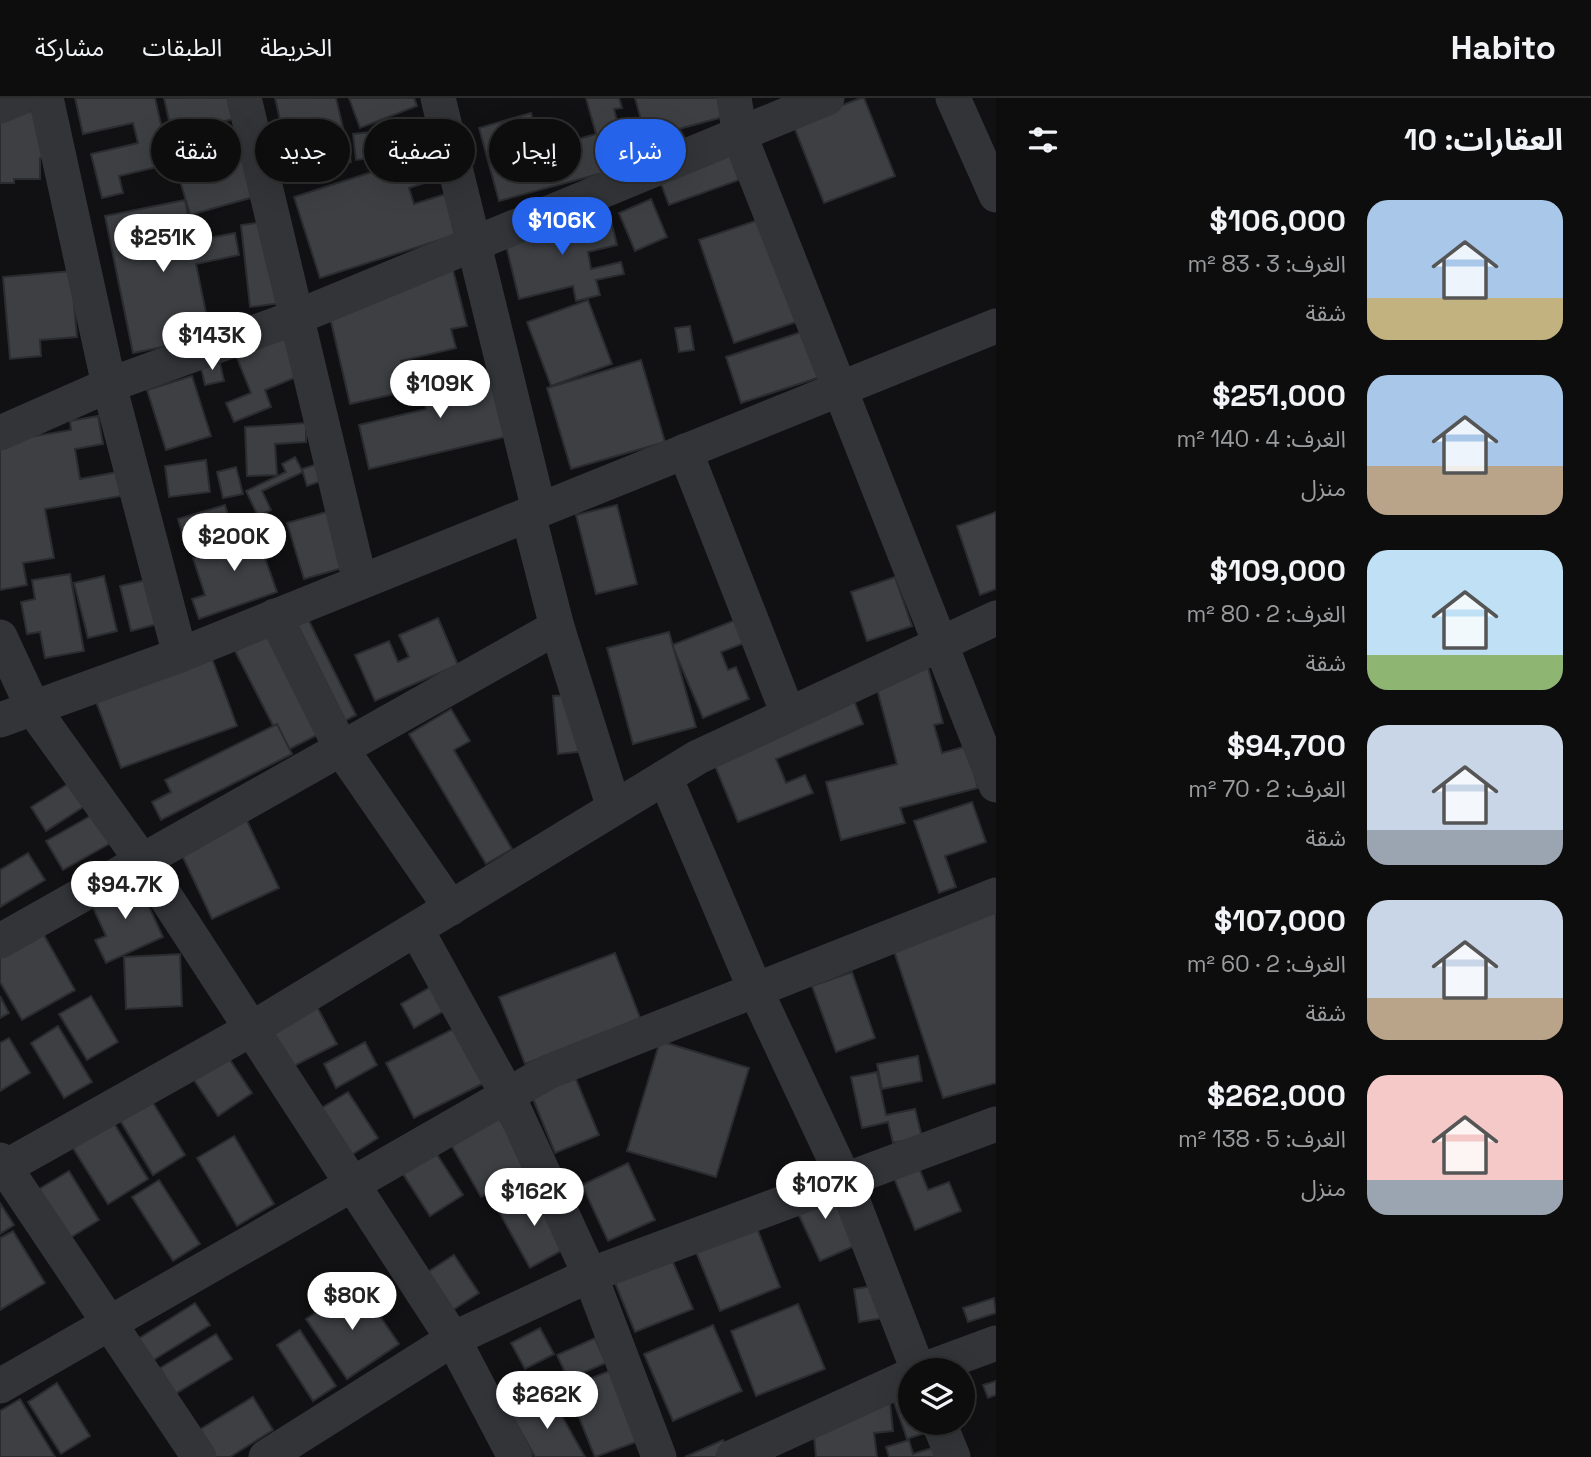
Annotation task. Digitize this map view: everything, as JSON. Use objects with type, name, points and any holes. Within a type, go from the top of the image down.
[{"type":"street","points":[[0,106],[19,98]]},
{"type":"street","points":[[46,98],[109,386],[180,655]]},
{"type":"street","points":[[244,98],[360,582]]},
{"type":"street","points":[[438,98],[534,512],[557,627],[614,808]]},
{"type":"street","points":[[734,98],[740,136],[938,644],[996,785]]},
{"type":"street","points":[[0,433],[109,386],[297,317],[827,98]]},
{"type":"street","points":[[953,98],[996,195]]},
{"type":"street","points":[[0,720],[34,710],[180,655],[996,326]]},
{"type":"street","points":[[685,451],[788,714]]},
{"type":"street","points":[[275,616],[342,750],[451,908]]},
{"type":"street","points":[[199,1457],[2,1166],[253,1028],[698,757],[996,618]]},
{"type":"street","points":[[0,941],[557,627]]},
{"type":"street","points":[[0,637],[34,710],[143,862],[453,1339],[515,1457]]},
{"type":"street","points":[[665,777],[755,989],[845,1181],[915,1358]]},
{"type":"street","points":[[0,1386],[351,1182],[548,1072],[996,895]]},
{"type":"street","points":[[416,929],[508,1094],[590,1275],[659,1457]]},
{"type":"street","points":[[266,1457],[453,1339],[590,1275],[996,1124]]},
{"type":"street","points":[[954,1358],[996,1343]]},
{"type":"street","points":[[733,1457],[898,1381]]},
{"type":"street","points":[[944,1435],[953,1457]]},
{"type":"building","points":[[75,98],[155,98],[160,119],[151,119],[151,168],[119,176],[123,193],[102,198],[91,154],[138,143],[133,123],[83,134]]},
{"type":"building","points":[[164,98],[228,98],[233,119],[169,119]]},
{"type":"building","points":[[275,98],[336,98],[341,119],[280,119]]},
{"type":"building","points":[[349,98],[414,98],[417,106],[383,119],[364,119],[364,126],[360,128]]},
{"type":"building","points":[[586,98],[619,98],[622,108],[614,109],[617,119],[595,119],[595,130]]},
{"type":"building","points":[[635,98],[718,98],[723,117],[686,127],[686,119],[641,119]]},
{"type":"building","points":[[864,98],[895,176],[824,203],[793,124]]},
{"type":"building","points":[[47,111],[48,158],[40,158],[40,179],[14,179],[14,183],[0,183],[0,112]]},
{"type":"building","points":[[531,113],[533,119],[510,119]]},
{"type":"building","points":[[489,125],[489,164],[479,128]]},
{"type":"building","points":[[364,133],[364,159],[356,160],[353,134]]},
{"type":"building","points":[[250,134],[255,150],[255,182],[265,182],[268,193],[190,215],[180,182],[241,182],[241,137]]},
{"type":"building","points":[[595,134],[595,175],[581,179],[581,138]]},
{"type":"building","points":[[727,148],[739,180],[669,205],[660,182],[686,182],[686,163]]},
{"type":"building","points":[[364,175],[364,182],[427,182],[409,188],[414,204],[452,192],[465,232],[320,278],[294,197],[341,182],[350,182],[350,179]]},
{"type":"building","points":[[494,182],[570,182],[499,201]]},
{"type":"building","points":[[651,199],[667,237],[635,251],[619,213]]},
{"type":"building","points":[[185,200],[193,241],[235,233],[239,255],[196,264],[211,337],[133,353],[105,216]]},
{"type":"building","points":[[609,212],[617,245],[588,252],[591,269],[621,262],[624,274],[596,280],[600,295],[576,301],[573,286],[519,299],[504,237]]},
{"type":"building","points":[[767,217],[802,320],[734,343],[699,240]]},
{"type":"building","points":[[272,221],[282,303],[250,307],[241,225]]},
{"type":"building","points":[[453,270],[467,326],[451,329],[456,348],[401,361],[408,391],[350,404],[326,300]]},
{"type":"building","points":[[71,271],[77,337],[40,340],[41,356],[10,359],[3,277]]},
{"type":"building","points":[[588,300],[612,364],[551,386],[527,322]]},
{"type":"building","points":[[690,326],[694,350],[679,352],[675,328]]},
{"type":"building","points":[[804,331],[820,377],[741,403],[726,357]]},
{"type":"building","points":[[288,332],[306,373],[265,390],[271,407],[234,422],[226,403],[251,393],[235,353]]},
{"type":"building","points":[[219,359],[224,381],[205,385],[200,363]]},
{"type":"building","points":[[641,360],[665,442],[571,469],[547,388]]},
{"type":"building","points":[[468,364],[473,386],[500,380],[513,435],[369,469],[359,425],[426,409],[418,375]]},
{"type":"building","points":[[192,376],[211,436],[166,450],[147,390]]},
{"type":"building","points":[[98,416],[103,444],[75,449],[80,479],[117,472],[121,496],[45,509],[54,558],[23,563],[27,585],[0,590],[0,442],[71,430],[70,421]]},
{"type":"building","points":[[306,423],[306,442],[275,444],[277,475],[247,476],[245,427]]},
{"type":"building","points":[[295,457],[303,472],[262,491],[271,510],[258,516],[246,491],[286,472],[282,464]]},
{"type":"building","points":[[206,460],[210,492],[169,497],[165,466]]},
{"type":"building","points":[[321,463],[327,479],[307,486],[302,469]]},
{"type":"building","points":[[236,467],[243,494],[223,498],[217,472]]},
{"type":"building","points":[[225,505],[232,528],[185,543],[178,519]]},
{"type":"building","points":[[617,505],[637,584],[596,594],[576,515]]},
{"type":"building","points":[[344,507],[360,563],[304,579],[287,523]]},
{"type":"building","points":[[996,512],[996,589],[980,595],[957,526]]},
{"type":"building","points":[[251,518],[277,592],[199,619],[192,599],[205,595],[193,558],[236,543],[230,525]]},
{"type":"building","points":[[70,574],[84,651],[45,658],[40,632],[27,634],[21,602],[35,599],[32,580]]},
{"type":"building","points":[[104,576],[117,631],[88,638],[74,583]]},
{"type":"building","points":[[895,577],[912,626],[867,641],[851,592]]},
{"type":"building","points":[[151,579],[161,623],[131,631],[120,586]]},
{"type":"building","points":[[306,615],[356,715],[286,751],[235,651]]},
{"type":"building","points":[[438,618],[458,665],[375,701],[355,655],[389,641],[398,662],[409,657],[399,635]]},
{"type":"building","points":[[738,619],[747,642],[721,652],[728,670],[736,667],[749,699],[703,718],[672,645]]},
{"type":"building","points":[[669,632],[696,727],[633,744],[607,648]]},
{"type":"building","points":[[210,653],[237,726],[121,768],[94,696]]},
{"type":"building","points":[[926,660],[943,723],[934,725],[942,753],[967,746],[978,788],[900,808],[905,823],[841,840],[826,782],[897,764],[873,674]]},
{"type":"building","points":[[582,694],[587,751],[558,754],[553,696]]},
{"type":"building","points":[[854,700],[863,724],[776,759],[786,783],[805,775],[813,793],[738,822],[711,756]]},
{"type":"building","points":[[451,709],[470,741],[454,750],[512,849],[486,864],[409,734]]},
{"type":"building","points":[[277,724],[292,754],[161,820],[152,802],[171,792],[165,780]]},
{"type":"building","points":[[79,777],[94,800],[46,831],[31,807]]},
{"type":"building","points":[[972,802],[986,842],[945,856],[956,887],[939,893],[914,821]]},
{"type":"building","points":[[101,810],[118,839],[63,870],[46,841]]},
{"type":"building","points":[[246,819],[279,888],[212,919],[180,851]]},
{"type":"building","points":[[28,853],[45,880],[0,907],[0,870]]},
{"type":"building","points":[[136,879],[163,937],[106,963],[95,940],[106,936],[90,901]]},
{"type":"building","points":[[996,906],[996,1083],[943,1098],[893,948]]},
{"type":"building","points":[[40,928],[75,990],[22,1020],[0,982],[0,951]]},
{"type":"building","points":[[615,953],[641,1020],[525,1064],[499,997]]},
{"type":"building","points":[[180,954],[182,1006],[126,1009],[124,957]]},
{"type":"building","points":[[852,972],[875,1038],[836,1052],[812,986]]},
{"type":"building","points":[[436,984],[449,1008],[414,1028],[401,1004]]},
{"type":"building","points":[[0,996],[9,1013],[0,1018]]},
{"type":"building","points":[[91,996],[118,1042],[87,1060],[59,1014]]},
{"type":"building","points":[[316,1005],[337,1044],[292,1067],[271,1028]]},
{"type":"building","points":[[58,1026],[92,1082],[64,1098],[31,1043]]},
{"type":"building","points":[[455,1028],[484,1083],[414,1118],[386,1063]]},
{"type":"building","points":[[9,1038],[30,1073],[0,1091],[0,1043]]},
{"type":"building","points":[[660,1041],[749,1068],[716,1177],[627,1151]]},
{"type":"building","points":[[365,1042],[377,1065],[336,1088],[324,1064]]},
{"type":"building","points":[[226,1054],[252,1093],[218,1116],[192,1077]]},
{"type":"building","points":[[918,1056],[922,1081],[882,1089],[877,1064]]},
{"type":"building","points":[[877,1072],[886,1115],[915,1109],[922,1137],[893,1143],[888,1122],[862,1128],[851,1077]]},
{"type":"building","points":[[575,1077],[599,1135],[555,1153],[531,1094]]},
{"type":"building","points":[[348,1092],[378,1138],[348,1157],[318,1110]]},
{"type":"building","points":[[150,1098],[185,1155],[153,1175],[118,1117]]},
{"type":"building","points":[[498,1116],[529,1171],[481,1197],[450,1143]]},
{"type":"building","points":[[112,1120],[148,1179],[108,1204],[71,1145]]},
{"type":"building","points":[[234,1136],[274,1204],[237,1226],[197,1158]]},
{"type":"building","points":[[436,1153],[463,1195],[430,1216],[403,1174]]},
{"type":"building","points":[[913,1153],[928,1190],[949,1182],[961,1211],[915,1230],[888,1163]]},
{"type":"building","points":[[628,1163],[655,1220],[608,1241],[582,1185]]},
{"type":"building","points":[[69,1171],[99,1220],[65,1241],[34,1192]]},
{"type":"building","points":[[159,1180],[200,1244],[173,1261],[132,1197]]},
{"type":"building","points":[[829,1180],[859,1244],[820,1261],[791,1198]]},
{"type":"building","points":[[539,1188],[570,1246],[530,1268],[498,1210]]},
{"type":"building","points":[[0,1203],[14,1225],[0,1234]]},
{"type":"building","points":[[755,1223],[780,1287],[720,1311],[694,1247]]},
{"type":"building","points":[[13,1231],[45,1283],[0,1310],[0,1238]]},
{"type":"building","points":[[454,1255],[479,1293],[448,1313],[423,1275]]},
{"type":"building","points":[[670,1255],[693,1309],[635,1332],[613,1278]]},
{"type":"building","points":[[358,1284],[399,1344],[347,1379],[306,1319]]},
{"type":"building","points":[[879,1285],[884,1318],[859,1322],[854,1289]]},
{"type":"building","points":[[994,1298],[996,1313],[968,1322],[963,1308]]},
{"type":"building","points":[[195,1303],[210,1325],[147,1364],[133,1342]]},
{"type":"building","points":[[798,1304],[825,1369],[756,1396],[731,1331]]},
{"type":"building","points":[[713,1325],[742,1391],[673,1421],[644,1354]]},
{"type":"building","points":[[540,1328],[554,1354],[525,1369],[511,1343]]},
{"type":"building","points":[[300,1330],[336,1386],[313,1401],[277,1345]]},
{"type":"building","points":[[216,1334],[232,1359],[175,1394],[160,1368]]},
{"type":"building","points":[[595,1338],[606,1363],[568,1379],[557,1355]]},
{"type":"building","points":[[614,1369],[642,1440],[595,1457],[567,1388]]},
{"type":"building","points":[[996,1381],[996,1395],[988,1398],[983,1385]]},
{"type":"building","points":[[57,1383],[90,1436],[61,1454],[28,1402]]},
{"type":"building","points":[[889,1392],[893,1431],[874,1433],[877,1457],[816,1457],[812,1416]]},
{"type":"building","points":[[550,1395],[585,1457],[535,1457],[512,1416]]},
{"type":"building","points":[[253,1397],[273,1430],[230,1457],[209,1457],[194,1433]]},
{"type":"building","points":[[20,1399],[55,1457],[0,1457],[0,1411]]},
{"type":"building","points":[[960,1439],[967,1457],[889,1457],[886,1447],[909,1440],[913,1454]]},
{"type":"building","points":[[723,1440],[731,1457],[685,1457]]}]
